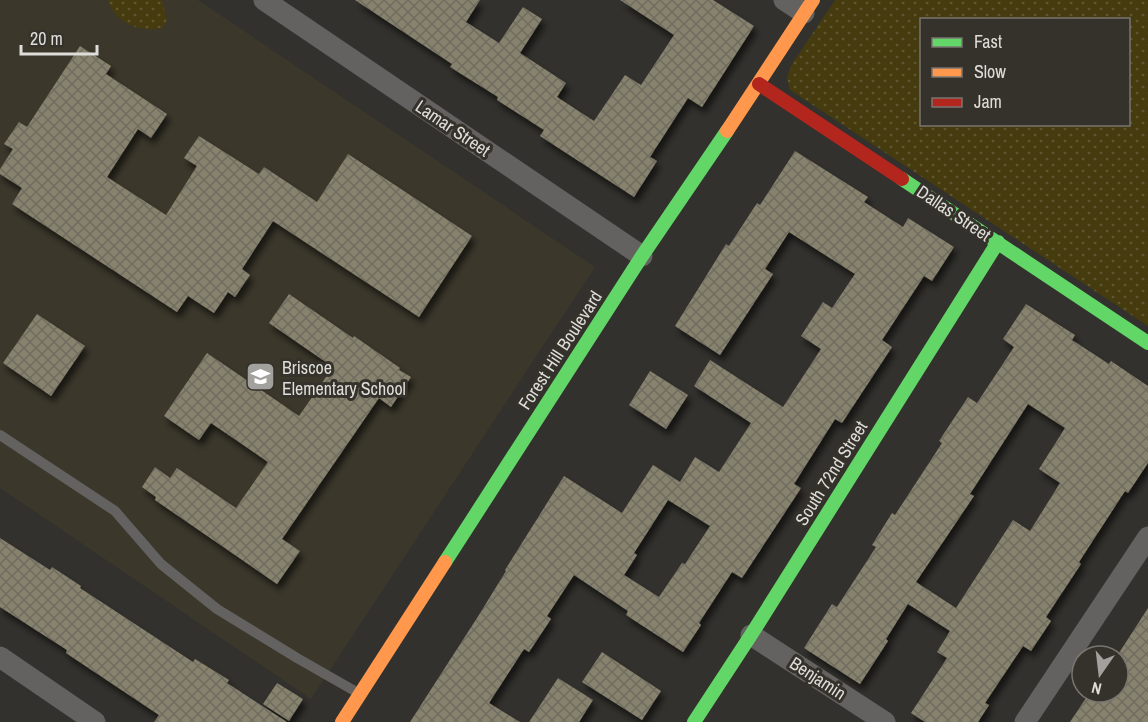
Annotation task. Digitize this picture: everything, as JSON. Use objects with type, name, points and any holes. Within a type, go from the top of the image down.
[{"type":"street","name":"Lamar Street","points":[[264,0],[642,256]]},
{"type":"street","points":[[784,0],[809,7]]},
{"type":"street","name":"Forest Hill Boulevard","points":[[342,722],[642,256],[809,7]]},
{"type":"street","name":"Dallas Street","points":[[759,84],[1148,343]]},
{"type":"street","name":"South 72nd Street","points":[[694,722],[998,242]]},
{"type":"street","points":[[1025,722],[1148,537]]},
{"type":"street","name":"Benjamin","points":[[751,635],[885,722]]},
{"type":"street","points":[[0,657],[95,722]]},
{"type":"lane","points":[[0,435],[115,511],[161,564],[217,609],[360,694]]},
{"type":"shaded area","name":"Briscoe Elementary School","points":[[0,0],[198,0],[595,267],[311,699],[0,488]]},
{"type":"shaded area","points":[[108,0],[162,0],[167,20],[162,28],[145,29],[129,25],[116,15]]},
{"type":"shaded area","points":[[835,0],[1148,0],[1148,326],[790,90],[787,77],[792,64]]},
{"type":"building","points":[[355,0],[480,0],[466,22],[499,43],[523,7],[542,19],[520,53],[566,83],[557,97],[594,121],[625,75],[641,85],[674,35],[620,0],[713,0],[754,26],[702,107],[688,98],[650,157],[657,161],[634,197],[540,136],[544,130],[497,100],[498,97],[450,67],[452,64]]},
{"type":"building","points":[[80,46],[111,66],[106,74],[167,114],[151,138],[138,129],[107,177],[166,215],[197,166],[184,158],[199,136],[259,174],[264,167],[317,202],[348,154],[472,236],[419,317],[273,221],[242,269],[250,275],[235,297],[228,292],[214,313],[188,296],[177,312],[12,204],[22,188],[0,174],[0,169],[13,149],[4,144],[19,122],[27,127]]},
{"type":"building","points":[[795,151],[868,197],[864,202],[903,227],[908,218],[954,247],[932,281],[924,276],[882,340],[892,347],[842,423],[835,419],[794,484],[801,488],[742,578],[732,572],[683,652],[626,615],[628,611],[574,575],[547,616],[551,619],[529,652],[524,649],[489,703],[520,722],[410,722],[564,476],[622,513],[653,465],[680,482],[695,457],[719,472],[751,423],[694,386],[710,360],[783,407],[821,349],[801,336],[823,302],[832,308],[855,274],[789,232],[765,269],[773,274],[720,355],[675,326],[726,244],[729,246],[757,203],[760,205]],"holes":[[[668,500],[710,526],[685,564],[682,563],[659,597],[624,575],[637,555],[634,553]]]},
{"type":"building","points":[[289,294],[353,338],[354,336],[411,377],[391,407],[379,398],[282,539],[300,551],[277,584],[155,500],[156,497],[142,487],[155,467],[170,478],[177,468],[236,508],[268,462],[211,423],[199,440],[164,416],[207,353],[299,416],[333,367],[269,323]]},
{"type":"building","points":[[1026,304],[1075,335],[1072,340],[1109,364],[1111,361],[1148,386],[1148,463],[1128,493],[1125,491],[1079,562],[1081,564],[1046,617],[1051,621],[1031,651],[1023,646],[985,703],[989,705],[978,722],[925,722],[911,713],[947,658],[937,652],[950,631],[908,604],[886,639],[888,641],[860,684],[804,648],[832,604],[837,607],[876,547],[872,545],[892,513],[895,515],[942,443],[939,441],[968,397],[977,403],[1014,347],[1003,339]],"holes":[[[1028,404],[1065,428],[1039,469],[1060,483],[1030,531],[1013,520],[956,608],[916,582],[974,496],[970,494]]]},
{"type":"building","points":[[37,314],[85,346],[51,396],[3,363]]},
{"type":"building","points":[[650,371],[688,395],[666,429],[629,405]]},
{"type":"building","points":[[0,538],[50,570],[52,567],[193,662],[195,659],[229,680],[227,683],[287,722],[154,722],[159,715],[66,653],[67,650],[0,607]]},
{"type":"building","points":[[1148,608],[1148,722],[1070,722],[1082,704],[1130,704],[1130,644],[1125,644]]},
{"type":"building","points":[[602,652],[661,691],[642,720],[582,682]]},
{"type":"building","points":[[558,678],[593,700],[579,722],[529,722]]},
{"type":"building","points":[[277,683],[303,699],[289,721],[263,704]]},
{"type":"traffic: fast","points":[[445,562],[642,256],[727,131]]},
{"type":"traffic: fast","points":[[902,179],[1148,343]]},
{"type":"traffic: fast","points":[[694,722],[998,242]]},
{"type":"traffic: slow","points":[[727,131],[813,0]]},
{"type":"traffic: slow","points":[[342,722],[445,562]]},
{"type":"traffic: jam","points":[[759,84],[902,179]]},
{"type":"place","name":"Briscoe Elementary School","points":[[261,377]]}]
